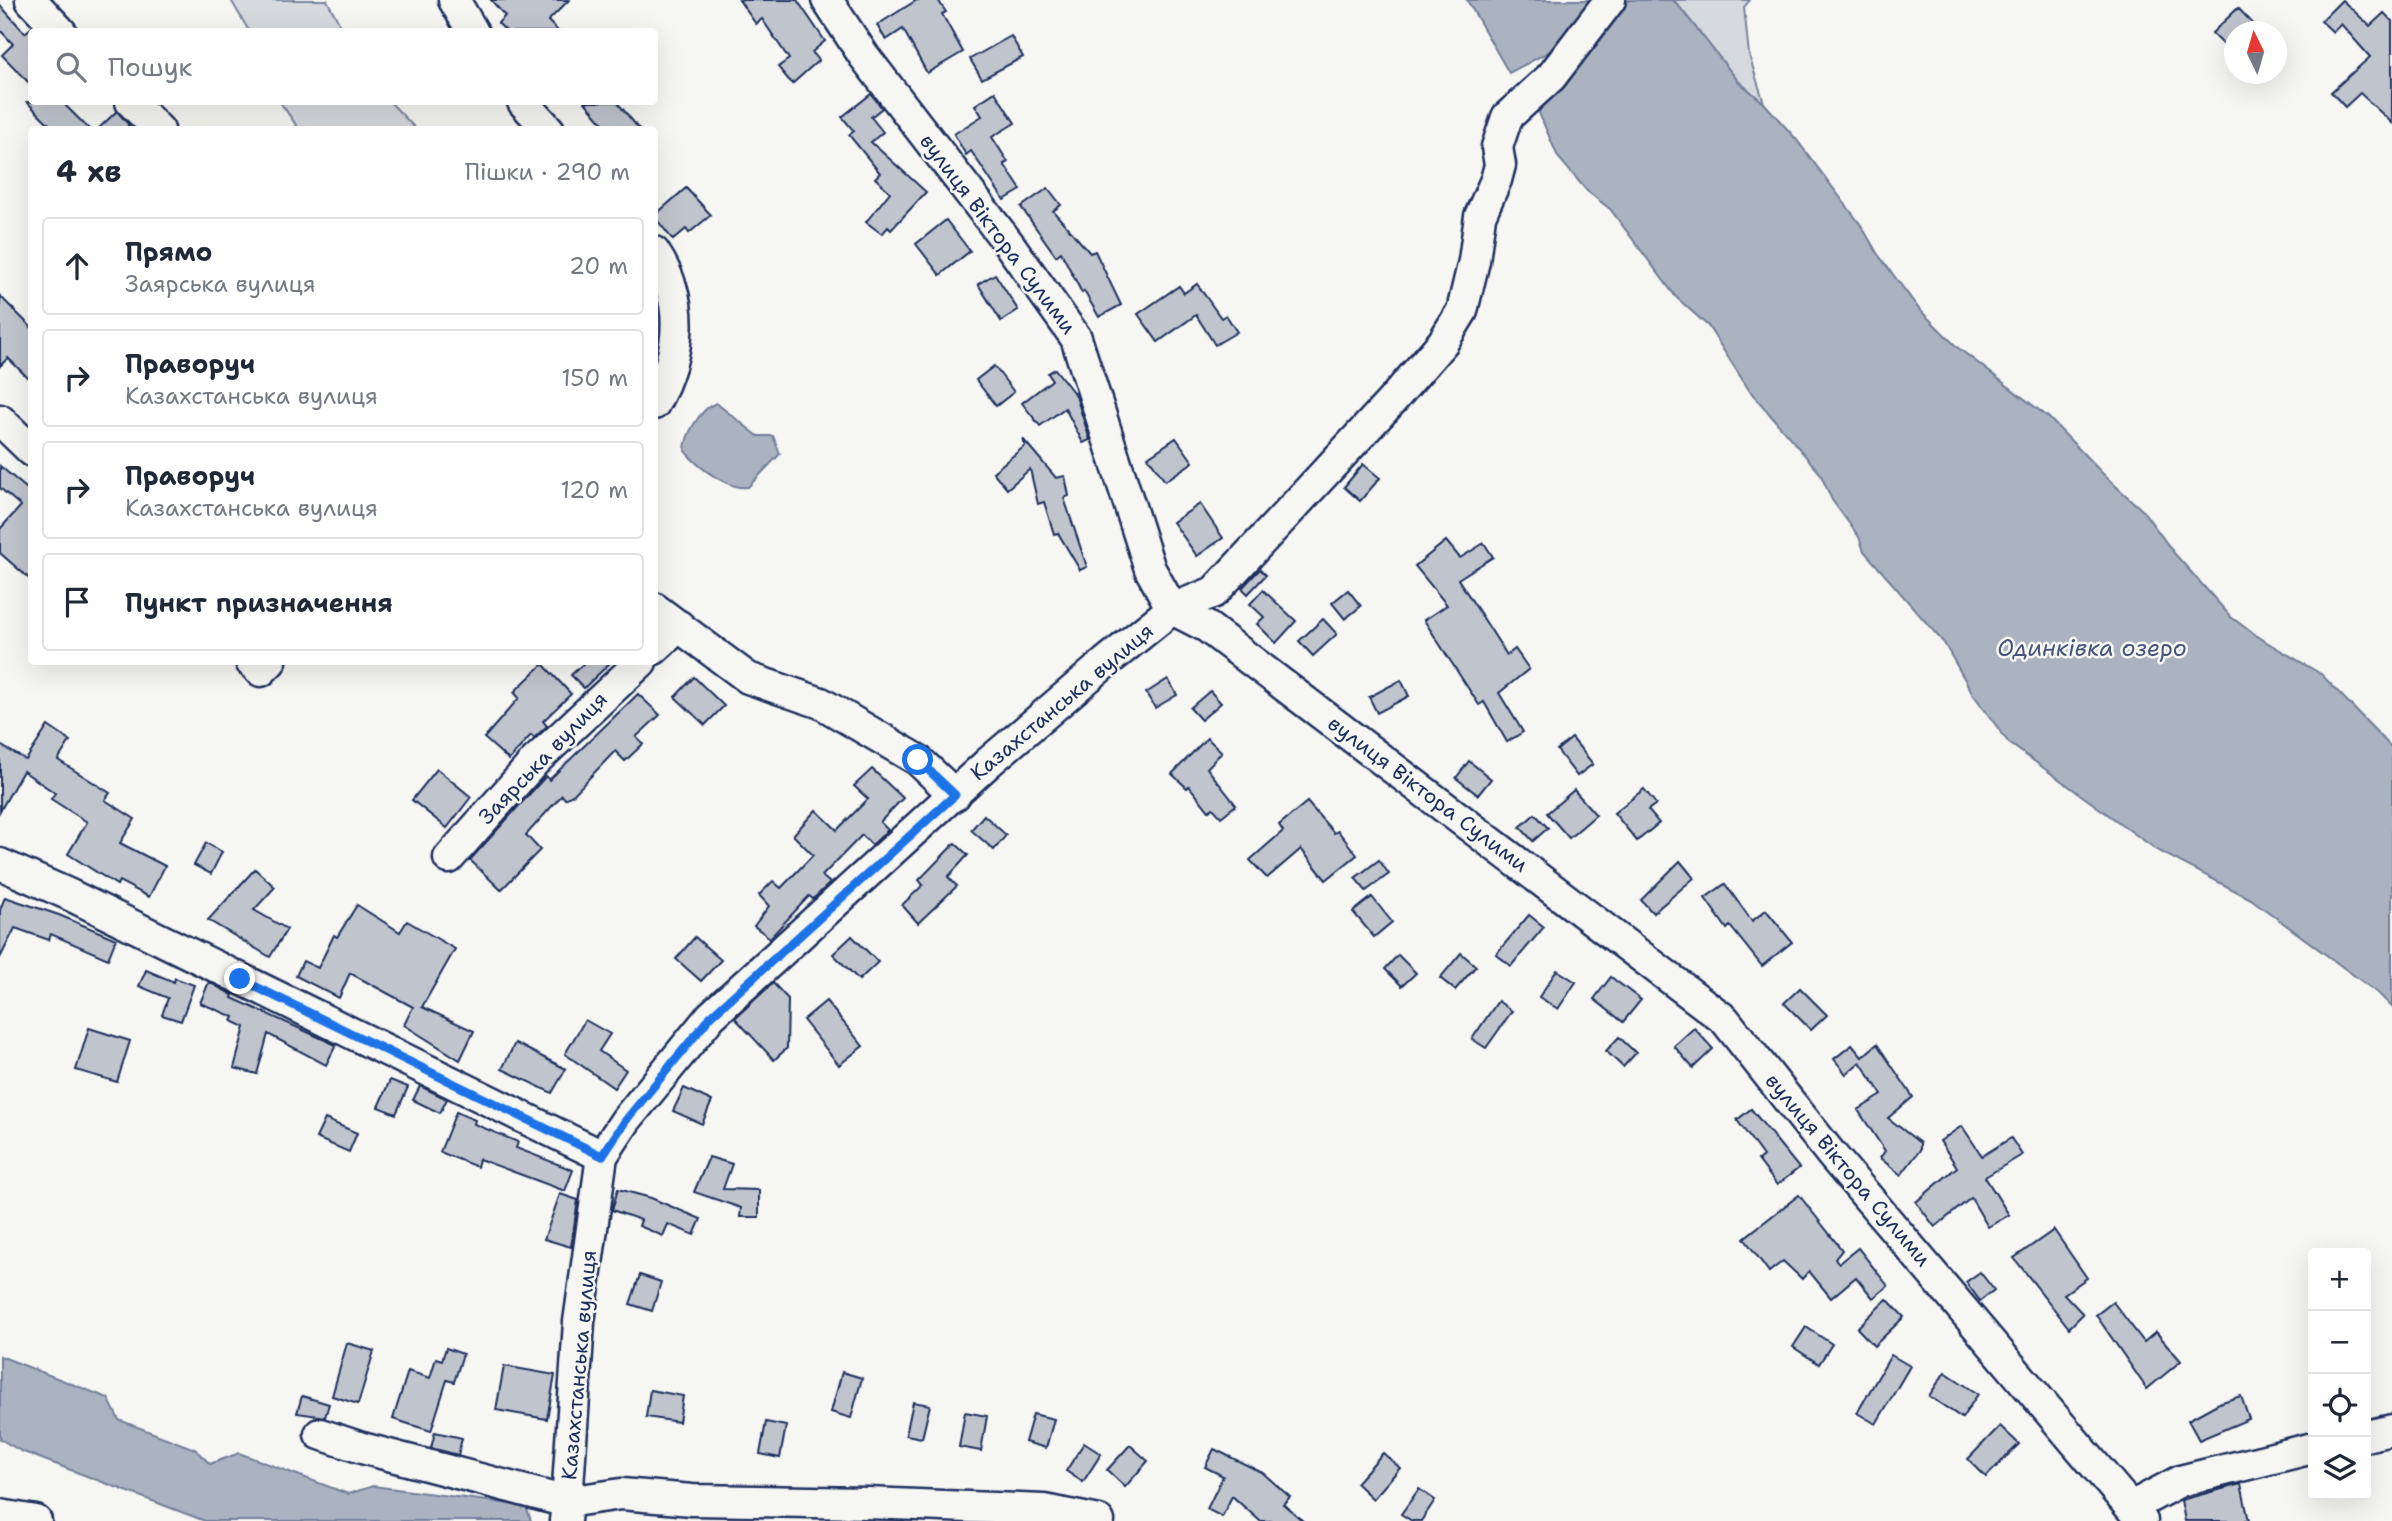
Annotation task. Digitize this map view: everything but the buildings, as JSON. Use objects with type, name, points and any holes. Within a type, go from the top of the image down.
[{"type":"street","points":[[31,0],[57,28]]},
{"type":"street","points":[[454,0],[470,28]]},
{"type":"street","name":"вулиця Віктора Сулими","points":[[827,0],[864,56],[1009,244],[1076,338],[1150,569],[1172,609],[1207,626],[1725,1020],[1831,1154],[2137,1514]]},
{"type":"street","name":"Казахстанська вулиця","points":[[1099,1521],[1044,1510],[692,1500],[621,1494],[566,1512],[579,1322],[602,1156],[626,1120],[711,1016],[989,762],[1172,609],[1214,592],[1380,414],[1443,342],[1462,311],[1474,261],[1480,216],[1500,165],[1497,147],[1507,117],[1551,77],[1610,0]]},
{"type":"street","points":[[134,105],[155,126]]},
{"type":"street","points":[[526,105],[545,126]]},
{"type":"street","points":[[658,258],[667,271],[678,311],[676,353],[658,395]]},
{"type":"street","points":[[0,420],[28,448]]},
{"type":"street","points":[[658,611],[748,678],[821,703],[918,760],[955,795]]},
{"type":"street","points":[[658,645],[679,626]]},
{"type":"street","name":"Заярська вулиця","points":[[449,858],[535,761],[638,665]]},
{"type":"street","points":[[0,864],[68,894],[602,1156]]},
{"type":"street","points":[[2371,1435],[2392,1430]]},
{"type":"street","points":[[320,1434],[566,1512]]},
{"type":"street","points":[[2137,1514],[2180,1481],[2308,1449]]},
{"type":"street","points":[[0,1515],[36,1521]]},
{"type":"shaded area","points":[[231,0],[327,0],[339,23],[339,28],[247,28]]},
{"type":"shaded area","points":[[1673,0],[1750,0],[1744,7],[1749,55],[1764,103],[1738,81]]},
{"type":"shaded area","points":[[282,105],[393,105],[413,126],[297,126]]},
{"type":"water","points":[[1467,0],[1589,0],[1556,48],[1509,73]]},
{"type":"water","name":"Одинківка озеро","points":[[1629,0],[1673,0],[1738,81],[1764,103],[1796,139],[1861,225],[1877,253],[1919,309],[1957,347],[2048,417],[2143,511],[2174,553],[2231,617],[2258,637],[2321,674],[2392,748],[2392,1007],[2379,994],[2251,899],[2157,850],[2009,743],[1973,694],[1944,643],[1864,551],[1859,537],[1832,500],[1820,473],[1749,390],[1708,326],[1676,297],[1610,209],[1587,191],[1558,157],[1539,113],[1544,99]]},
{"type":"water","points":[[716,403],[758,436],[773,436],[780,454],[748,487],[732,485],[714,476],[685,451],[694,423],[704,411]]},
{"type":"water","points":[[0,1356],[108,1398],[119,1420],[195,1449],[210,1464],[239,1453],[348,1494],[373,1486],[526,1506],[531,1521],[205,1521],[21,1451],[0,1439]]},
{"type":"route","points":[[240,979],[602,1156],[626,1120],[711,1016],[955,795],[918,760]]}]
